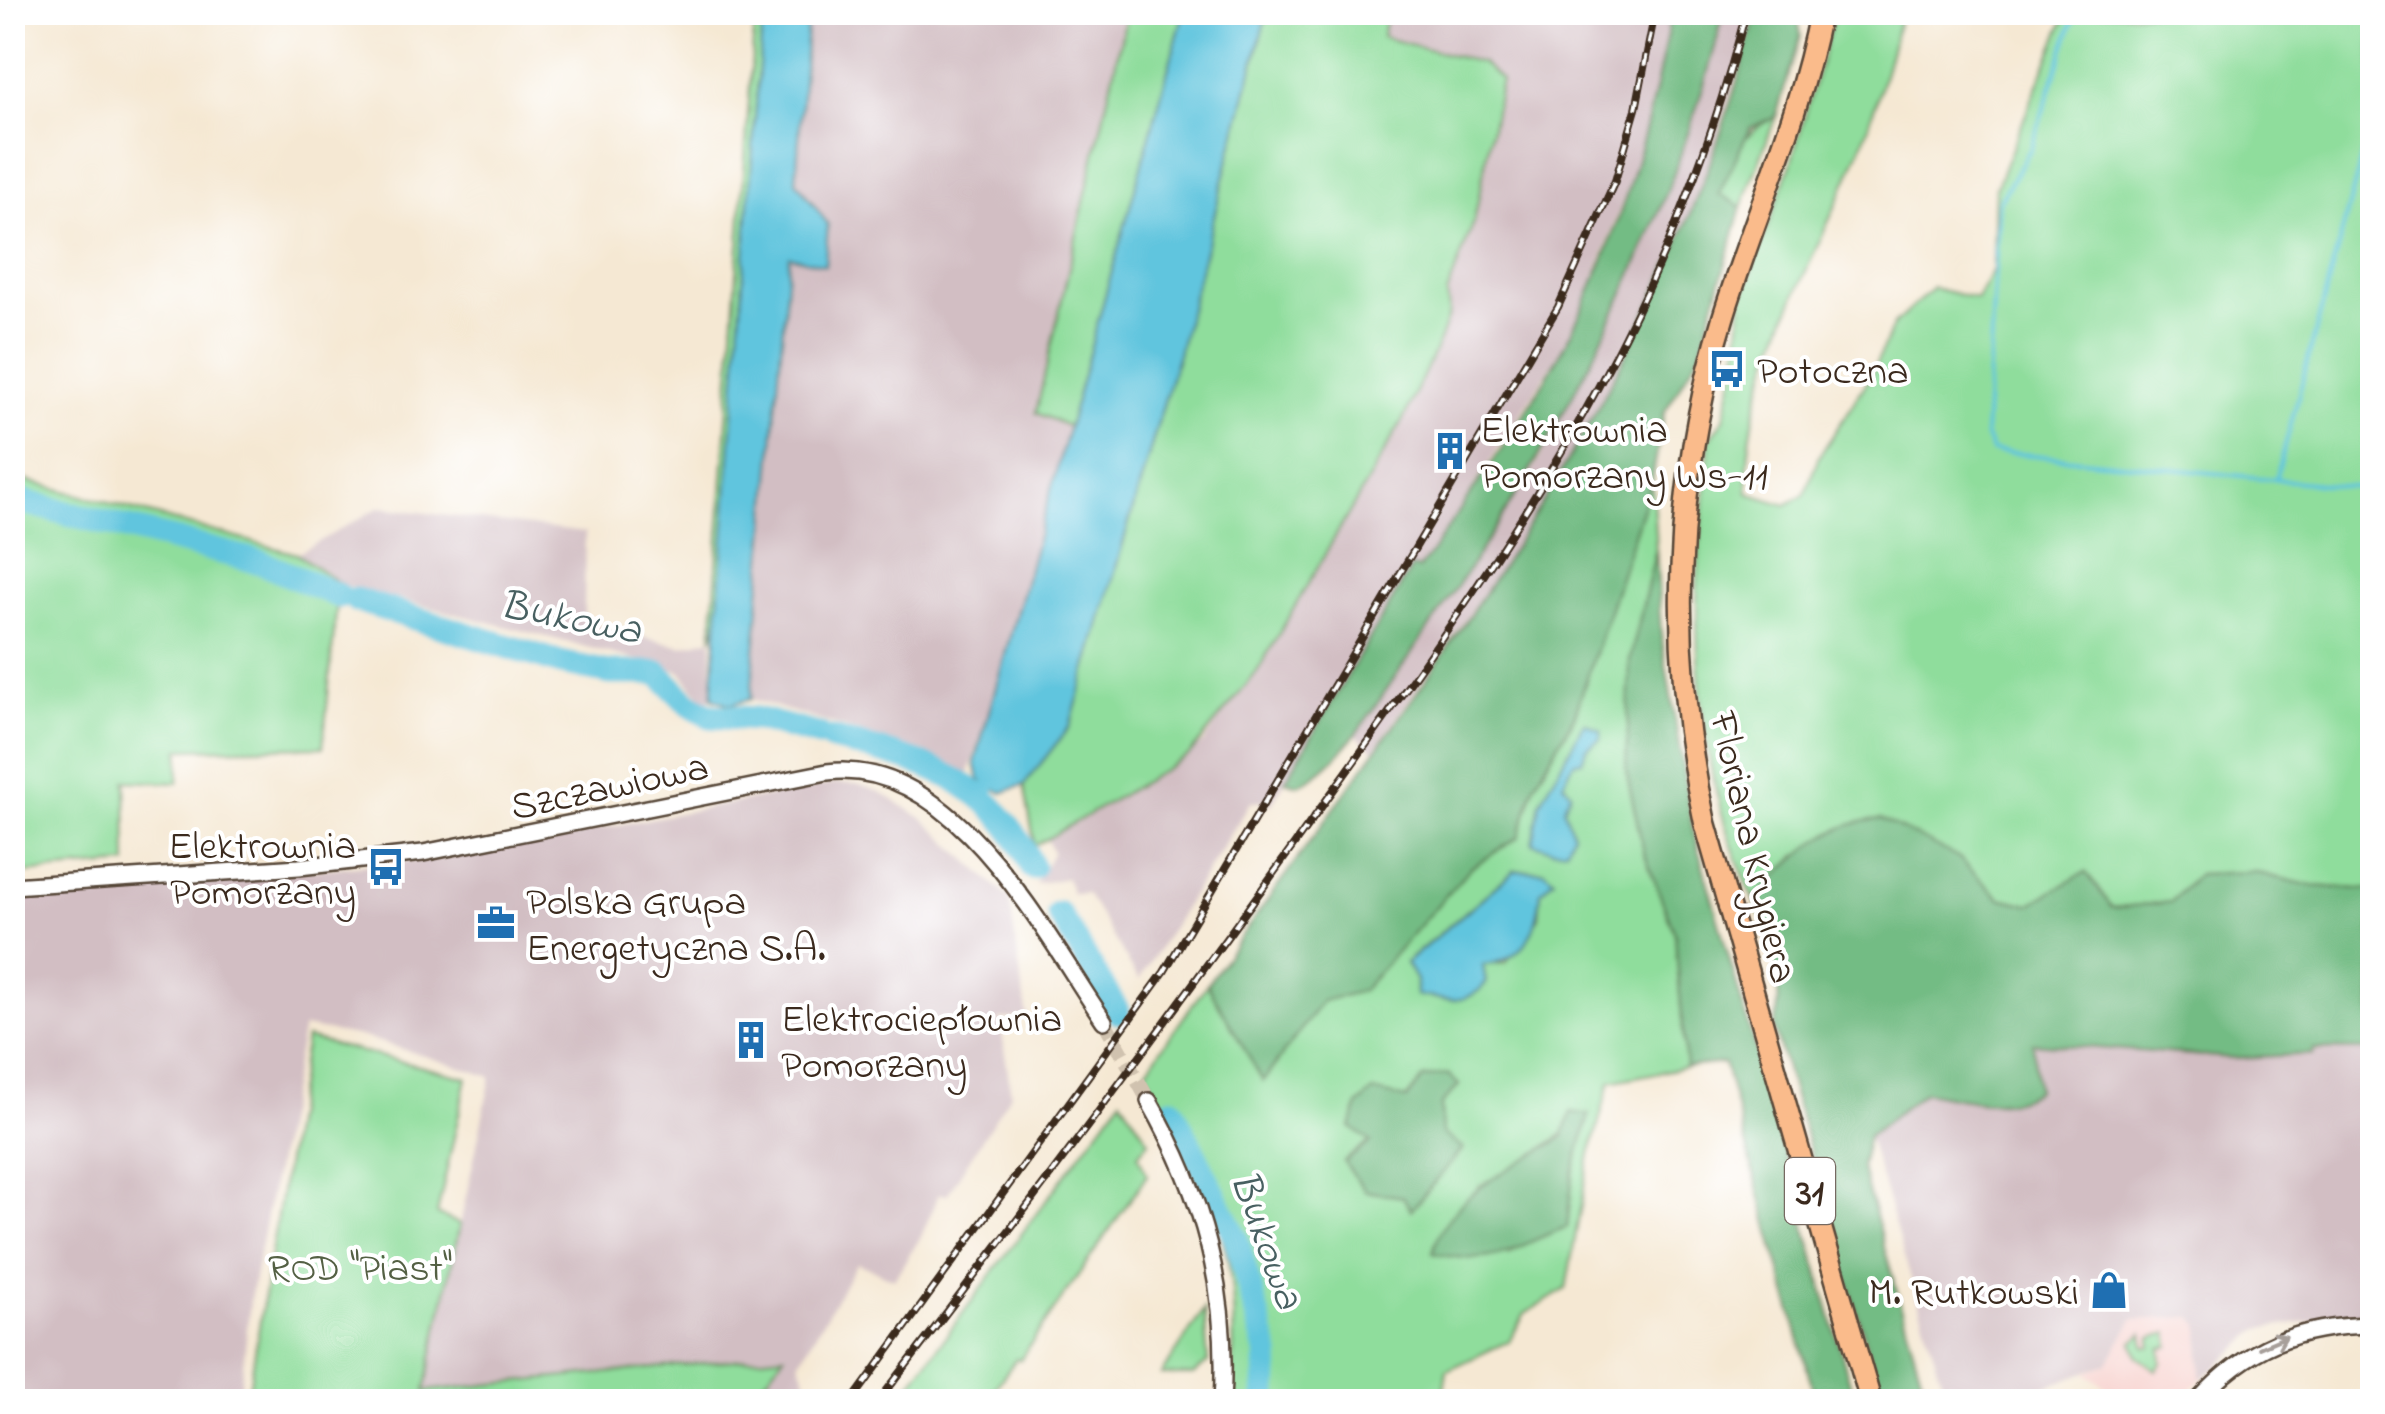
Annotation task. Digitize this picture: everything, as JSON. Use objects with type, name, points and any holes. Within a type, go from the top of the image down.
[{"type":"main road","name":"Floriana Krygiera","points":[[1820,12],[1788,129],[1714,350],[1684,512],[1680,604],[1684,699],[1698,791],[1870,1402]]},
{"type":"street","name":"Szczawiowa","points":[[12,886],[299,867],[423,853],[828,772],[854,771],[882,778],[926,801],[992,857],[1104,1021]]},
{"type":"street","points":[[1149,1101],[1189,1179],[1217,1268],[1224,1334],[1222,1402]]},
{"type":"street","points":[[2197,1402],[2234,1366],[2274,1340],[2322,1328],[2372,1324]]},
{"type":"shaded area","points":[[808,13],[1128,13],[1037,412],[1070,427],[1004,667],[968,776],[924,752],[751,699],[789,255],[825,264],[828,224],[796,181]]},
{"type":"shaded area","points":[[1387,13],[1671,13],[1643,145],[1583,309],[1563,347],[1430,555],[1418,570],[1413,567],[1271,805],[1260,800],[1250,803],[1139,980],[1087,894],[1072,894],[1067,878],[1035,884],[1053,852],[1047,840],[1202,744],[1271,648],[1404,418],[1440,339],[1449,313],[1447,294],[1474,222],[1501,80],[1482,63],[1381,36]]},
{"type":"shaded area","points":[[1724,13],[1756,13],[1703,182],[1640,331],[1537,516],[1374,750],[1353,733],[1486,544],[1541,456],[1613,318],[1674,172]]},
{"type":"shaded area","points":[[380,507],[585,533],[584,623],[682,646],[712,638],[712,698],[705,703],[680,671],[342,585],[297,554]]},
{"type":"shaded area","name":"Elektrociepłownia Pomorzany","points":[[837,783],[857,784],[880,792],[922,818],[1009,898],[1027,1018],[1000,1019],[1011,1093],[947,1195],[939,1194],[921,1237],[894,1279],[857,1263],[799,1362],[815,1401],[750,1401],[783,1355],[425,1392],[491,1077],[367,1038],[303,1027],[251,1294],[239,1401],[13,1402],[13,896],[444,858]]},
{"type":"shaded area","points":[[2032,1043],[2234,1058],[2312,1054],[2312,1049],[2372,1050],[2372,1313],[2260,1329],[2201,1380],[2200,1325],[2193,1317],[2133,1320],[2107,1364],[2008,1401],[1948,1401],[1868,1136],[1924,1092],[1995,1102],[2037,1089]]},
{"type":"shaded area","points":[[2192,1317],[2200,1324],[2201,1380],[2178,1401],[2127,1401],[2086,1373],[2107,1364],[2133,1320]]},
{"type":"green space","points":[[755,13],[763,13],[718,623],[712,638]]},
{"type":"green space","points":[[1127,13],[1184,13],[1070,427],[1036,413]]},
{"type":"green space","points":[[1267,13],[1387,13],[1382,37],[1482,63],[1501,80],[1474,222],[1447,294],[1449,313],[1404,418],[1257,672],[1189,755],[1035,846],[1024,785],[1070,726],[1179,350]]},
{"type":"green space","points":[[1671,13],[1724,13],[1669,186],[1595,352],[1507,510],[1358,730],[1316,775],[1299,785],[1285,781],[1412,567],[1418,569],[1430,555],[1530,405],[1566,342],[1624,201],[1656,89]]},
{"type":"green space","points":[[1756,13],[1797,13],[1801,35],[1776,116],[1750,128],[1719,194],[1742,207],[1700,353],[1664,413],[1652,480],[1574,717],[1535,784],[1519,837],[1470,868],[1362,991],[1322,1001],[1263,1081],[1207,984],[1453,640],[1529,524],[1599,405],[1662,281],[1714,151]]},
{"type":"green space","points":[[1835,13],[1901,13],[1867,131],[1790,309],[1758,401],[1749,448],[1748,493],[1786,505],[1805,494],[1818,458],[1869,379],[1894,324],[1933,288],[1977,299],[1993,270],[1995,190],[2067,13],[2372,13],[2372,890],[2312,886],[2253,872],[2198,874],[2171,902],[2112,908],[2086,872],[2029,905],[2000,898],[1958,857],[1797,855],[1754,899],[1716,791],[1699,677],[1697,580],[1709,439],[1724,418],[1737,359],[1742,298],[1790,166]]},
{"type":"green space","points":[[1776,116],[1742,207],[1719,194],[1728,169],[1745,138]]},
{"type":"green space","points":[[13,477],[297,554],[342,585],[323,747],[180,749],[178,783],[126,781],[127,864],[13,874]]},
{"type":"green space","points":[[1652,480],[1656,550],[1630,660],[1644,853],[1675,934],[1686,1067],[1610,1082],[1590,1154],[1566,1289],[1525,1314],[1509,1341],[1447,1370],[1442,1401],[1232,1401],[1233,1300],[1223,1240],[1198,1175],[1145,1072],[1207,984],[1264,1080],[1322,1001],[1362,991],[1470,868],[1519,837],[1535,784],[1574,717]],"holes":[[[1514,871],[1545,871],[1553,879],[1541,891],[1539,917],[1506,963],[1483,965],[1416,994],[1416,980],[1406,962]],[[1423,1078],[1459,1085],[1441,1105],[1442,1134],[1463,1149],[1411,1210],[1404,1197],[1365,1190],[1344,1161],[1371,1141]],[[1589,1115],[1573,1173],[1567,1227],[1535,1238],[1508,1255],[1479,1186],[1523,1163]]]},
{"type":"green space","points":[[1656,550],[1661,634],[1693,831],[1855,1401],[1816,1401],[1724,1063],[1686,1067],[1675,934],[1644,853],[1626,771],[1630,660]]},
{"type":"green space","points":[[1881,819],[1958,857],[2000,898],[2029,905],[2086,872],[2112,908],[2171,902],[2198,874],[2253,872],[2312,886],[2372,890],[2372,1050],[2313,1049],[2313,1054],[2234,1058],[2033,1043],[2037,1090],[2025,1097],[1982,1102],[1924,1092],[1868,1136],[1861,1166],[1928,1401],[1883,1401],[1774,1028],[1777,978],[1754,899],[1810,846],[1843,827]]},
{"type":"green space","name":"ROD \"Piast\"","points":[[306,1038],[467,1078],[437,1214],[460,1224],[425,1391],[784,1355],[750,1401],[247,1401]]},
{"type":"green space","points":[[1448,1074],[1459,1085],[1441,1105],[1442,1133],[1463,1148],[1411,1210],[1403,1197],[1365,1191],[1344,1162],[1371,1142],[1351,1127],[1358,1105],[1373,1091],[1407,1099],[1423,1078]]},
{"type":"green space","points":[[1121,1099],[1149,1141],[1138,1154],[1147,1175],[1020,1360],[1016,1359],[986,1401],[898,1401]]},
{"type":"green space","points":[[1571,1112],[1589,1115],[1573,1173],[1567,1227],[1490,1257],[1433,1253],[1440,1232],[1467,1198],[1563,1137]]},
{"type":"green space","points":[[1204,1310],[1208,1362],[1193,1375],[1161,1375]]},
{"type":"green space","points":[[2168,1333],[2170,1347],[2161,1349],[2162,1363],[2157,1370],[2138,1357],[2133,1342],[2143,1334],[2145,1347],[2151,1347],[2151,1338]]},
{"type":"water","points":[[763,13],[808,13],[796,181],[828,224],[825,265],[789,256],[751,699],[730,705],[712,698]]},
{"type":"water","points":[[1184,13],[1267,13],[1179,350],[1070,726],[1024,785],[1002,793],[979,780],[975,762]]},
{"type":"water","points":[[1584,723],[1601,730],[1601,738],[1586,749],[1582,761],[1574,762],[1563,783],[1571,792],[1564,808],[1573,834],[1566,849],[1552,850],[1533,843],[1540,803]]},
{"type":"water","points":[[1514,871],[1545,871],[1554,879],[1541,891],[1537,919],[1527,941],[1509,957],[1483,965],[1486,983],[1471,996],[1454,1000],[1416,995],[1416,980],[1406,963]]},
{"type":"waterway","points":[[2076,12],[2031,148],[1999,202],[1985,435],[1992,451],[2372,489]]},
{"type":"waterway","points":[[2276,480],[2372,119]]},
{"type":"waterway","name":"Bukowa","points":[[12,499],[260,562],[339,596]]},
{"type":"waterway","name":"Bukowa","points":[[356,600],[561,663],[610,673],[658,673],[689,704],[710,716],[757,719],[819,735]]},
{"type":"waterway","name":"Bukowa","points":[[832,739],[923,765],[975,792],[997,812],[1032,867]]},
{"type":"waterway","points":[[982,797],[998,773]]},
{"type":"waterway","name":"Bukowa","points":[[1059,914],[1118,1012]]},
{"type":"waterway","name":"Bukowa","points":[[1172,1109],[1236,1238],[1268,1355],[1265,1402]]},
{"type":"tunnel","points":[[1104,1021],[1149,1101]]},
{"type":"railway","points":[[851,1402],[1164,972],[1558,307],[1615,181],[1636,109],[1655,12]]},
{"type":"railway","points":[[878,1402],[1203,970],[1379,727],[1509,536],[1622,341],[1670,238],[1712,129],[1746,12]]},
{"type":"place","name":"Potoczna","points":[[1727,369]]},
{"type":"place","name":"Elektrownia Pomorzany Ws-11","points":[[1450,451]]},
{"type":"place","name":"Elektrownia Pomorzany","points":[[386,867]]},
{"type":"place","name":"Polska Grupa Energetyczna S.A.","points":[[496,923]]},
{"type":"place","name":"Elektrociepłownia Pomorzany","points":[[751,1040]]},
{"type":"place","name":"M. Rutkowski","points":[[2109,1290]]}]
